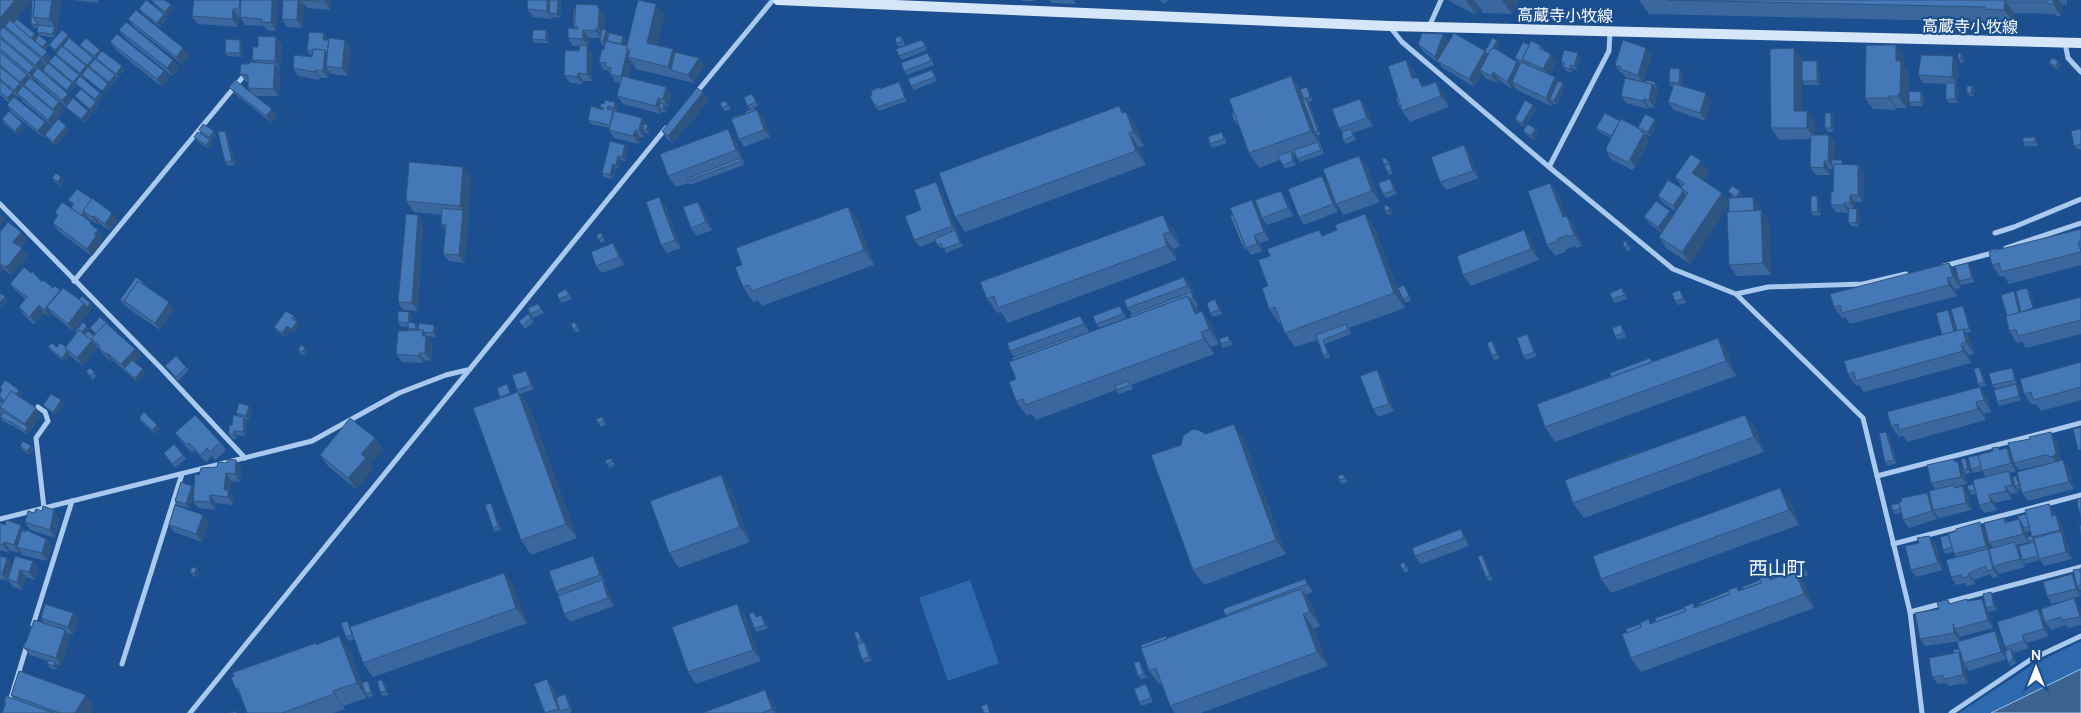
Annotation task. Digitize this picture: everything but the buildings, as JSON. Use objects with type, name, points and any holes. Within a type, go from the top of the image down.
[{"type":"main road","name":"高蔵寺小牧線","points":[[778,0],[1389,26],[2081,43]]},
{"type":"street","points":[[691,99],[773,0]]},
{"type":"street","points":[[1429,27],[1441,0]]},
{"type":"street","points":[[1389,26],[1402,42],[1673,269],[1736,294],[1863,418],[1910,612],[1922,713]]},
{"type":"street","points":[[1549,167],[1609,51],[1610,32]]},
{"type":"street","points":[[2065,43],[2068,58],[2081,72]]},
{"type":"street","points":[[74,281],[242,78]]},
{"type":"street","points":[[190,713],[672,121]]},
{"type":"street","points":[[1995,233],[2081,199]]},
{"type":"street","points":[[0,204],[160,367],[245,458]]},
{"type":"street","points":[[1939,267],[1977,258],[2081,223]]},
{"type":"street","points":[[1736,294],[1768,287],[1863,284],[1910,273]]},
{"type":"street","points":[[0,519],[312,441],[399,393],[446,375],[468,370]]},
{"type":"street","points":[[38,407],[45,412],[48,421],[36,438],[44,508]]},
{"type":"street","points":[[1877,476],[2081,424]]},
{"type":"street","points":[[122,664],[182,474]]},
{"type":"street","points":[[1893,544],[2081,496]]},
{"type":"street","points":[[10,701],[72,501]]},
{"type":"street","points":[[1910,612],[2081,566]]},
{"type":"street","points":[[1951,713],[2030,660],[2081,636]]},
{"type":"shaded area","points":[[970,580],[999,663],[948,681],[919,598]]},
{"type":"shaded area","points":[[2081,641],[2081,713],[1959,713],[2034,664]]},
{"type":"shaded area","points":[[2081,669],[2081,713],[1991,713]]},
{"type":"district","name":"西山町","points":[[1777,568]]}]
